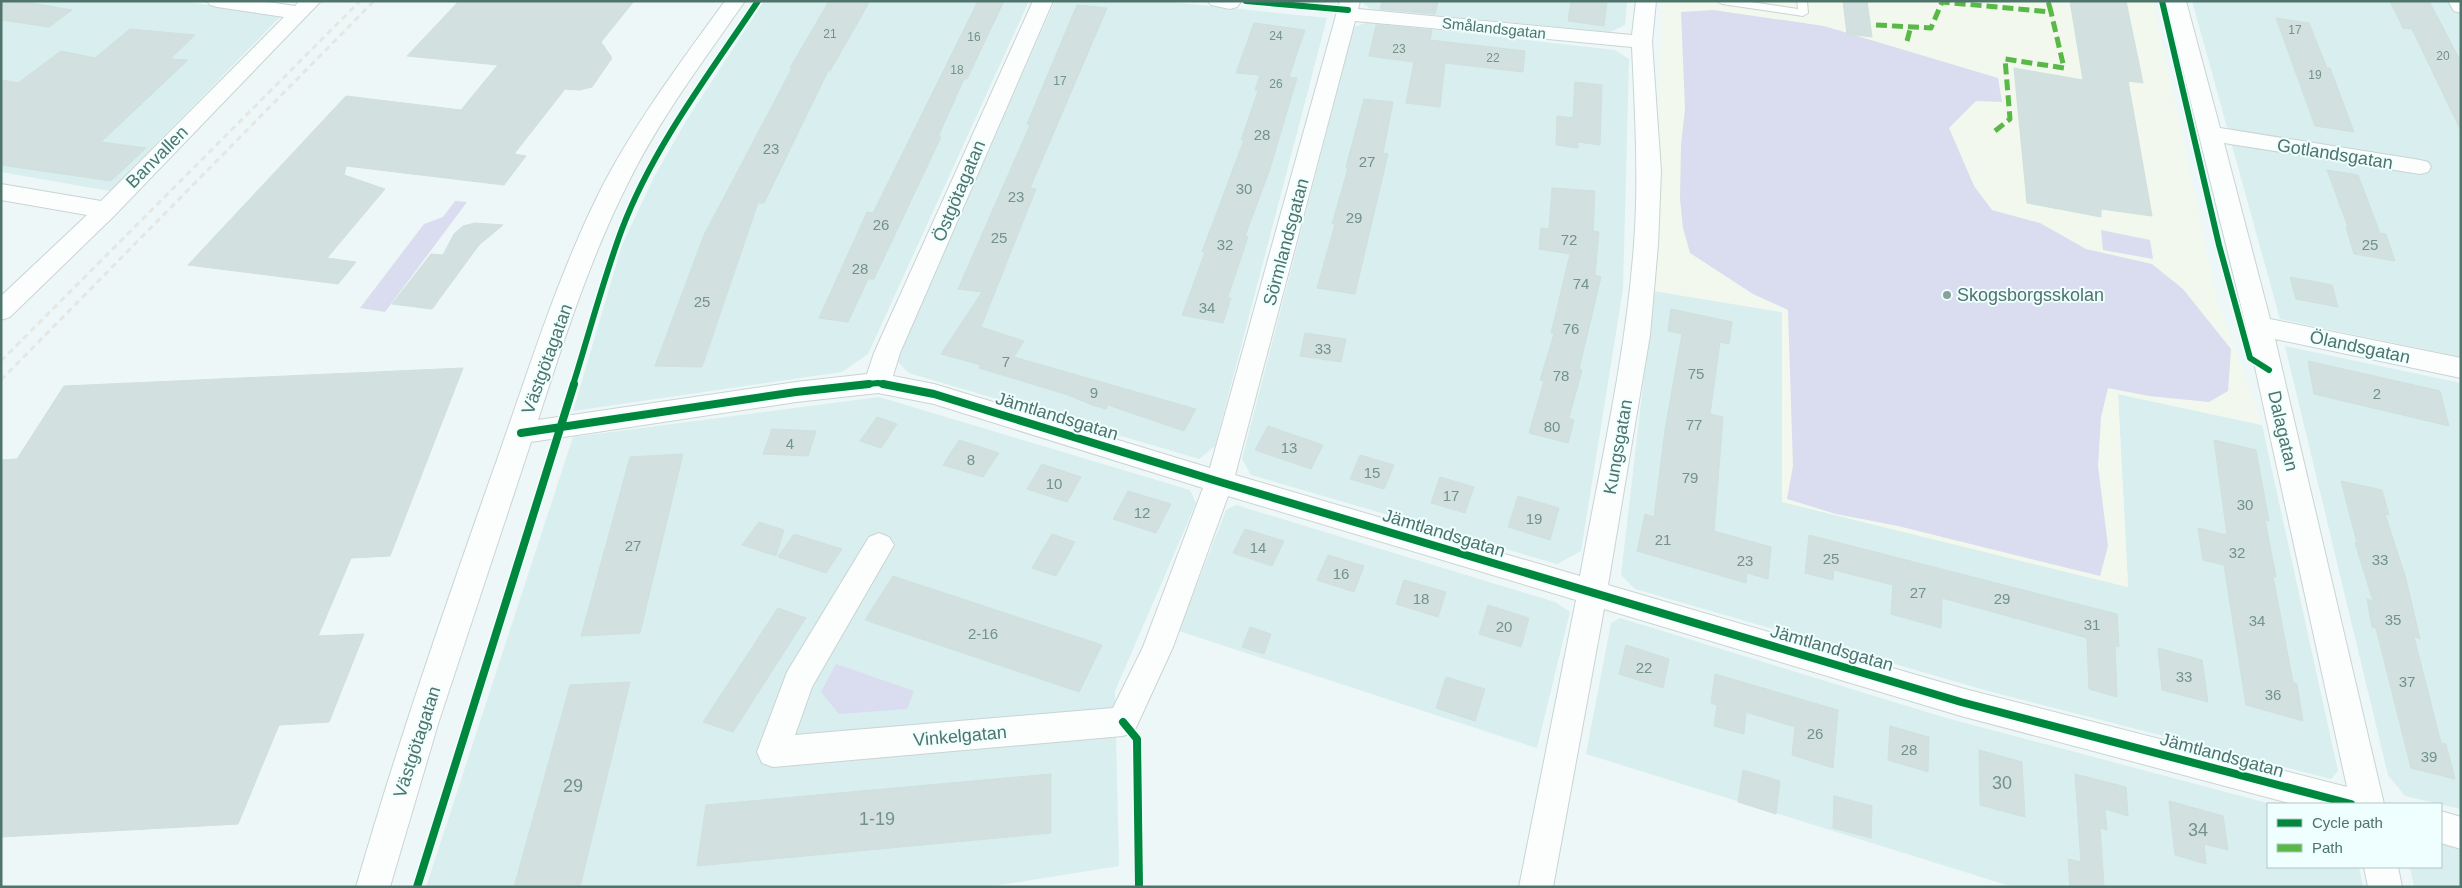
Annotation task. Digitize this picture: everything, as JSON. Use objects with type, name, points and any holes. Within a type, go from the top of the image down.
[{"type":"street","points":[[217,1],[306,7]]},
{"type":"street","name":"Västgötagatan","points":[[373,887],[392,818],[445,653],[520,433],[575,280],[615,185],[652,120],[735,1]]},
{"type":"street","name":"Östgötagatan","points":[[878,383],[891,344],[1043,1]]},
{"type":"street","name":"Kungsgatan","points":[[1536,887],[1592,593],[1637,335],[1645,254],[1649,171],[1642,42],[1646,1]]},
{"type":"street","name":"Dalagatan","points":[[2176,1],[2259,326],[2367,803]]},
{"type":"street","points":[[2458,1],[2461,7]]},
{"type":"street","name":"Banvallen","points":[[1,311],[106,210],[306,7]]},
{"type":"street","name":"Smålandsgatan","points":[[1348,8],[1642,42]]},
{"type":"street","name":"Sörmlandsgatan","points":[[1220,482],[1348,8]]},
{"type":"street","name":"Gotlandsgatan","points":[[2210,134],[2420,168]]},
{"type":"street","points":[[1,192],[106,210]]},
{"type":"street","name":"Ölandsgatan","points":[[2259,326],[2461,368]]},
{"type":"street","name":"Jämtlandsgatan","points":[[520,433],[645,416],[796,392],[878,383],[934,394],[1220,482],[1961,702],[2347,803]]},
{"type":"street","name":"Vinkelgatan","points":[[880,545],[798,682],[773,752],[1122,722],[1158,647],[1220,482]]},
{"type":"street","points":[[2442,827],[2461,832]]},
{"type":"street","points":[[2381,868],[2386,887]]},
{"type":"lane","points":[[1722,1],[1804,13],[1802,1]]},
{"type":"shaded area","points":[[1,1],[182,1],[281,16],[110,191],[1,172]]},
{"type":"shaded area","points":[[764,1],[1029,1],[868,354],[842,372],[573,411],[622,245],[654,177],[686,121]]},
{"type":"shaded area","points":[[1055,1],[1161,1],[1327,18],[1215,446],[1199,459],[909,373],[896,360]]},
{"type":"shaded area","points":[[1360,1],[1627,1],[1625,25],[1610,32],[1371,9]]},
{"type":"shaded area","name":"Skogsborgsskolan","points":[[1662,1],[2153,1],[2217,299],[2262,425],[2118,394],[2128,587],[1782,502],[1782,312],[1654,291]]},
{"type":"shaded area","points":[[2192,1],[2461,1],[2461,357],[2280,319]]},
{"type":"shaded area","name":"Skogsborgsskolan","points":[[1713,10],[1824,26],[1998,78],[2002,102],[1976,101],[1949,128],[1974,186],[1992,210],[2040,223],[2086,249],[2152,264],[2183,289],[2231,349],[2228,391],[2209,402],[2149,396],[2108,388],[2101,417],[2098,466],[2108,546],[2100,576],[1898,526],[1836,514],[1787,499],[1793,466],[1788,310],[1753,294],[1690,253],[1683,228],[1680,199],[1681,145],[1685,109],[1681,12]]},
{"type":"shaded area","points":[[1368,22],[1615,50],[1629,59],[1623,289],[1581,551],[1557,564],[1251,475],[1242,459],[1354,27]]},
{"type":"shaded area","points":[[455,201],[467,202],[385,312],[360,308],[424,224],[443,217]]},
{"type":"shaded area","points":[[2101,230],[2150,240],[2153,259],[2103,250]]},
{"type":"shaded area","points":[[1654,291],[1782,312],[1782,502],[2128,587],[2118,394],[2262,425],[2338,771],[2331,779],[1988,691],[1635,589],[1621,575]]},
{"type":"shaded area","points":[[2285,346],[2461,383],[2461,809],[2442,805],[2442,803],[2405,796],[2388,775]]},
{"type":"shaded area","points":[[879,397],[1190,490],[1196,503],[1115,691],[1119,866],[987,887],[426,887],[573,437]]},
{"type":"shaded area","points":[[1236,505],[1555,602],[1570,612],[1537,748],[1179,631],[1226,510]]},
{"type":"shaded area","points":[[1620,618],[1943,717],[2267,803],[2267,868],[2359,868],[2363,887],[2013,887],[1586,754],[1611,623]]},
{"type":"shaded area","points":[[836,664],[914,691],[907,709],[839,714],[821,692]]},
{"type":"shaded area","points":[[2442,841],[2461,847],[2461,887],[2414,887],[2410,868],[2442,868]]},
{"type":"building","points":[[1,1],[20,1],[72,10],[49,27],[1,20]]},
{"type":"building","points":[[459,1],[634,1],[601,42],[612,58],[592,87],[580,90],[565,89],[514,154],[526,156],[504,185],[346,166],[344,175],[385,189],[327,258],[356,262],[338,284],[188,265],[346,96],[461,110],[498,65],[407,56]]},
{"type":"building","points":[[829,1],[870,1],[830,71],[828,71],[764,203],[758,203],[702,367],[655,366],[704,235],[792,68],[790,68]]},
{"type":"building","points":[[978,1],[1004,1],[967,79],[964,79],[938,137],[941,137],[874,279],[868,279],[848,322],[819,318],[867,212],[873,213]]},
{"type":"building","points":[[1382,1],[1438,1],[1435,14],[1380,9]]},
{"type":"building","points":[[1571,1],[1607,1],[1604,26],[1568,21]]},
{"type":"building","points":[[1843,1],[1867,1],[1872,37],[1847,34]]},
{"type":"building","points":[[2070,1],[2126,1],[2143,83],[2128,81],[2152,216],[2101,209],[2101,217],[2027,203],[2014,68],[2083,80]]},
{"type":"building","points":[[2390,1],[2429,1],[2461,62],[2461,131],[2412,29],[2403,28]]},
{"type":"building","points":[[1077,5],[1107,8],[1030,188],[1036,189],[981,327],[1024,341],[1014,357],[1196,409],[1184,431],[1108,405],[1106,409],[1092,405],[1068,395],[979,368],[981,365],[941,354],[982,292],[958,289],[1030,125],[1027,124]]},
{"type":"building","points":[[2276,18],[2309,23],[2327,68],[2330,68],[2354,132],[2315,126]]},
{"type":"building","points":[[1254,23],[1305,30],[1289,77],[1297,78],[1270,169],[1245,236],[1248,237],[1228,297],[1231,298],[1223,323],[1182,315],[1205,252],[1202,252],[1244,140],[1241,140],[1258,91],[1255,90],[1260,75],[1236,73]]},
{"type":"building","points":[[1376,25],[1432,30],[1430,40],[1525,51],[1523,72],[1445,63],[1440,107],[1406,103],[1414,62],[1369,56]]},
{"type":"building","points":[[130,29],[195,35],[170,59],[188,60],[101,142],[146,148],[111,181],[1,165],[1,80],[18,83],[61,51],[95,58]]},
{"type":"building","points":[[1575,82],[1602,85],[1600,145],[1578,142],[1578,148],[1556,145],[1557,116],[1573,118]]},
{"type":"building","points":[[1364,99],[1393,102],[1383,153],[1388,154],[1355,294],[1317,288],[1335,224],[1332,224],[1348,168],[1346,167]]},
{"type":"building","points":[[2327,170],[2358,175],[2380,233],[2386,234],[2395,261],[2354,254],[2346,227],[2348,227]]},
{"type":"building","points":[[1552,188],[1595,191],[1593,231],[1599,232],[1595,275],[1601,277],[1579,369],[1582,370],[1569,418],[1574,420],[1568,443],[1529,433],[1544,381],[1540,380],[1554,334],[1551,333],[1570,254],[1539,249],[1541,228],[1549,229]]},
{"type":"building","points":[[475,223],[503,225],[479,245],[432,309],[392,304],[431,254],[443,255],[454,234],[463,226]]},
{"type":"building","points":[[2290,277],[2332,285],[2338,307],[2296,299]]},
{"type":"building","points":[[1671,309],[1732,322],[1729,344],[1720,342],[1710,414],[1723,417],[1714,531],[1771,547],[1768,579],[1747,573],[1746,583],[1637,551],[1645,514],[1654,517],[1665,430],[1682,334],[1668,331]]},
{"type":"building","points":[[1305,333],[1346,339],[1341,362],[1300,356]]},
{"type":"building","points":[[2308,361],[2440,391],[2449,426],[2314,394]]},
{"type":"building","points":[[463,368],[390,556],[351,558],[318,636],[364,634],[329,722],[279,725],[238,824],[1,837],[1,460],[17,459],[64,386]]},
{"type":"building","points":[[877,417],[897,424],[881,448],[860,441]]},
{"type":"building","points":[[1268,426],[1323,445],[1311,469],[1255,450]]},
{"type":"building","points":[[772,429],[816,431],[808,456],[763,454]]},
{"type":"building","points":[[959,440],[999,453],[983,477],[943,465]]},
{"type":"building","points":[[2214,440],[2256,450],[2269,521],[2265,520],[2276,577],[2273,576],[2293,682],[2297,684],[2303,721],[2246,705],[2224,565],[2203,560],[2198,528],[2227,535]]},
{"type":"building","points":[[683,454],[640,633],[581,636],[630,457]]},
{"type":"building","points":[[1360,455],[1394,465],[1384,489],[1350,479]]},
{"type":"building","points":[[1042,464],[1081,477],[1067,502],[1027,489]]},
{"type":"building","points":[[1440,477],[1474,487],[1465,513],[1431,503]]},
{"type":"building","points":[[2341,481],[2382,490],[2389,515],[2385,514],[2406,579],[2420,639],[2414,637],[2441,743],[2446,744],[2455,779],[2411,768],[2376,628],[2372,627],[2367,599],[2373,601],[2355,543],[2357,543]]},
{"type":"building","points":[[1128,491],[1171,504],[1156,533],[1113,519]]},
{"type":"building","points":[[1518,496],[1559,508],[1550,540],[1508,527]]},
{"type":"building","points":[[759,522],[784,530],[776,556],[742,545]]},
{"type":"building","points":[[1245,529],[1284,541],[1272,566],[1233,553]]},
{"type":"building","points":[[794,534],[842,549],[826,573],[778,557]]},
{"type":"building","points":[[1052,534],[1075,542],[1056,576],[1032,568]]},
{"type":"building","points":[[1809,535],[2117,614],[2119,647],[2115,646],[2117,697],[2089,689],[2087,638],[1942,598],[1941,628],[1891,614],[1893,585],[1834,570],[1833,580],[1805,573]]},
{"type":"building","points":[[1328,555],[1364,566],[1354,592],[1317,580]]},
{"type":"building","points":[[893,576],[1102,645],[1079,692],[865,620]]},
{"type":"building","points":[[1404,580],[1446,592],[1438,617],[1396,604]]},
{"type":"building","points":[[1488,605],[1529,618],[1521,647],[1479,634]]},
{"type":"building","points":[[778,608],[806,618],[733,732],[703,722]]},
{"type":"building","points":[[1250,627],[1271,634],[1264,654],[1242,647]]},
{"type":"building","points":[[1626,645],[1669,659],[1663,688],[1619,674]]},
{"type":"building","points":[[2158,648],[2202,660],[2208,702],[2162,690]]},
{"type":"building","points":[[1715,674],[1838,710],[1833,768],[1792,755],[1795,727],[1746,712],[1744,734],[1714,726],[1717,705],[1711,703]]},
{"type":"building","points":[[1446,677],[1485,689],[1475,721],[1436,708]]},
{"type":"building","points":[[630,682],[580,887],[514,887],[570,685]]},
{"type":"building","points":[[1890,726],[1929,737],[1928,772],[1888,760]]},
{"type":"building","points":[[1979,750],[2022,762],[2025,817],[1980,805]]},
{"type":"building","points":[[1743,770],[1780,781],[1776,814],[1738,802]]},
{"type":"building","points":[[1051,774],[1051,833],[697,866],[706,805]]},
{"type":"building","points":[[2075,774],[2126,787],[2128,816],[2105,809],[2107,830],[2100,828],[2104,887],[2070,887],[2068,859],[2081,862]]},
{"type":"building","points":[[1834,796],[1872,806],[1871,838],[1833,828]]},
{"type":"building","points":[[2169,801],[2223,816],[2228,850],[2204,844],[2206,864],[2175,855]]},
{"type":"railway","points":[[1,361],[360,1]]},
{"type":"railway","points":[[1,380],[374,1]]},
{"type":"marked path","points":[[1876,25],[1931,28],[1942,2],[2051,12],[2048,1]]},
{"type":"marked path","points":[[1995,131],[2010,119],[2005,59],[2064,68],[2051,12]]},
{"type":"marked path","points":[[1907,41],[1911,26]]},
{"type":"cycle path","points":[[417,887],[622,229],[667,140],[758,1]]},
{"type":"cycle path","points":[[1246,1],[1348,10]]},
{"type":"cycle path","points":[[2162,1],[2219,245],[2250,358],[2269,370]]},
{"type":"cycle path","points":[[521,433],[796,392],[878,383],[934,394],[1220,482],[1961,702],[2347,803]]},
{"type":"cycle path","points":[[1123,722],[1137,739],[1139,887]]},
{"type":"place","name":"Skogsborgsskolan","points":[[1947,295]]}]
